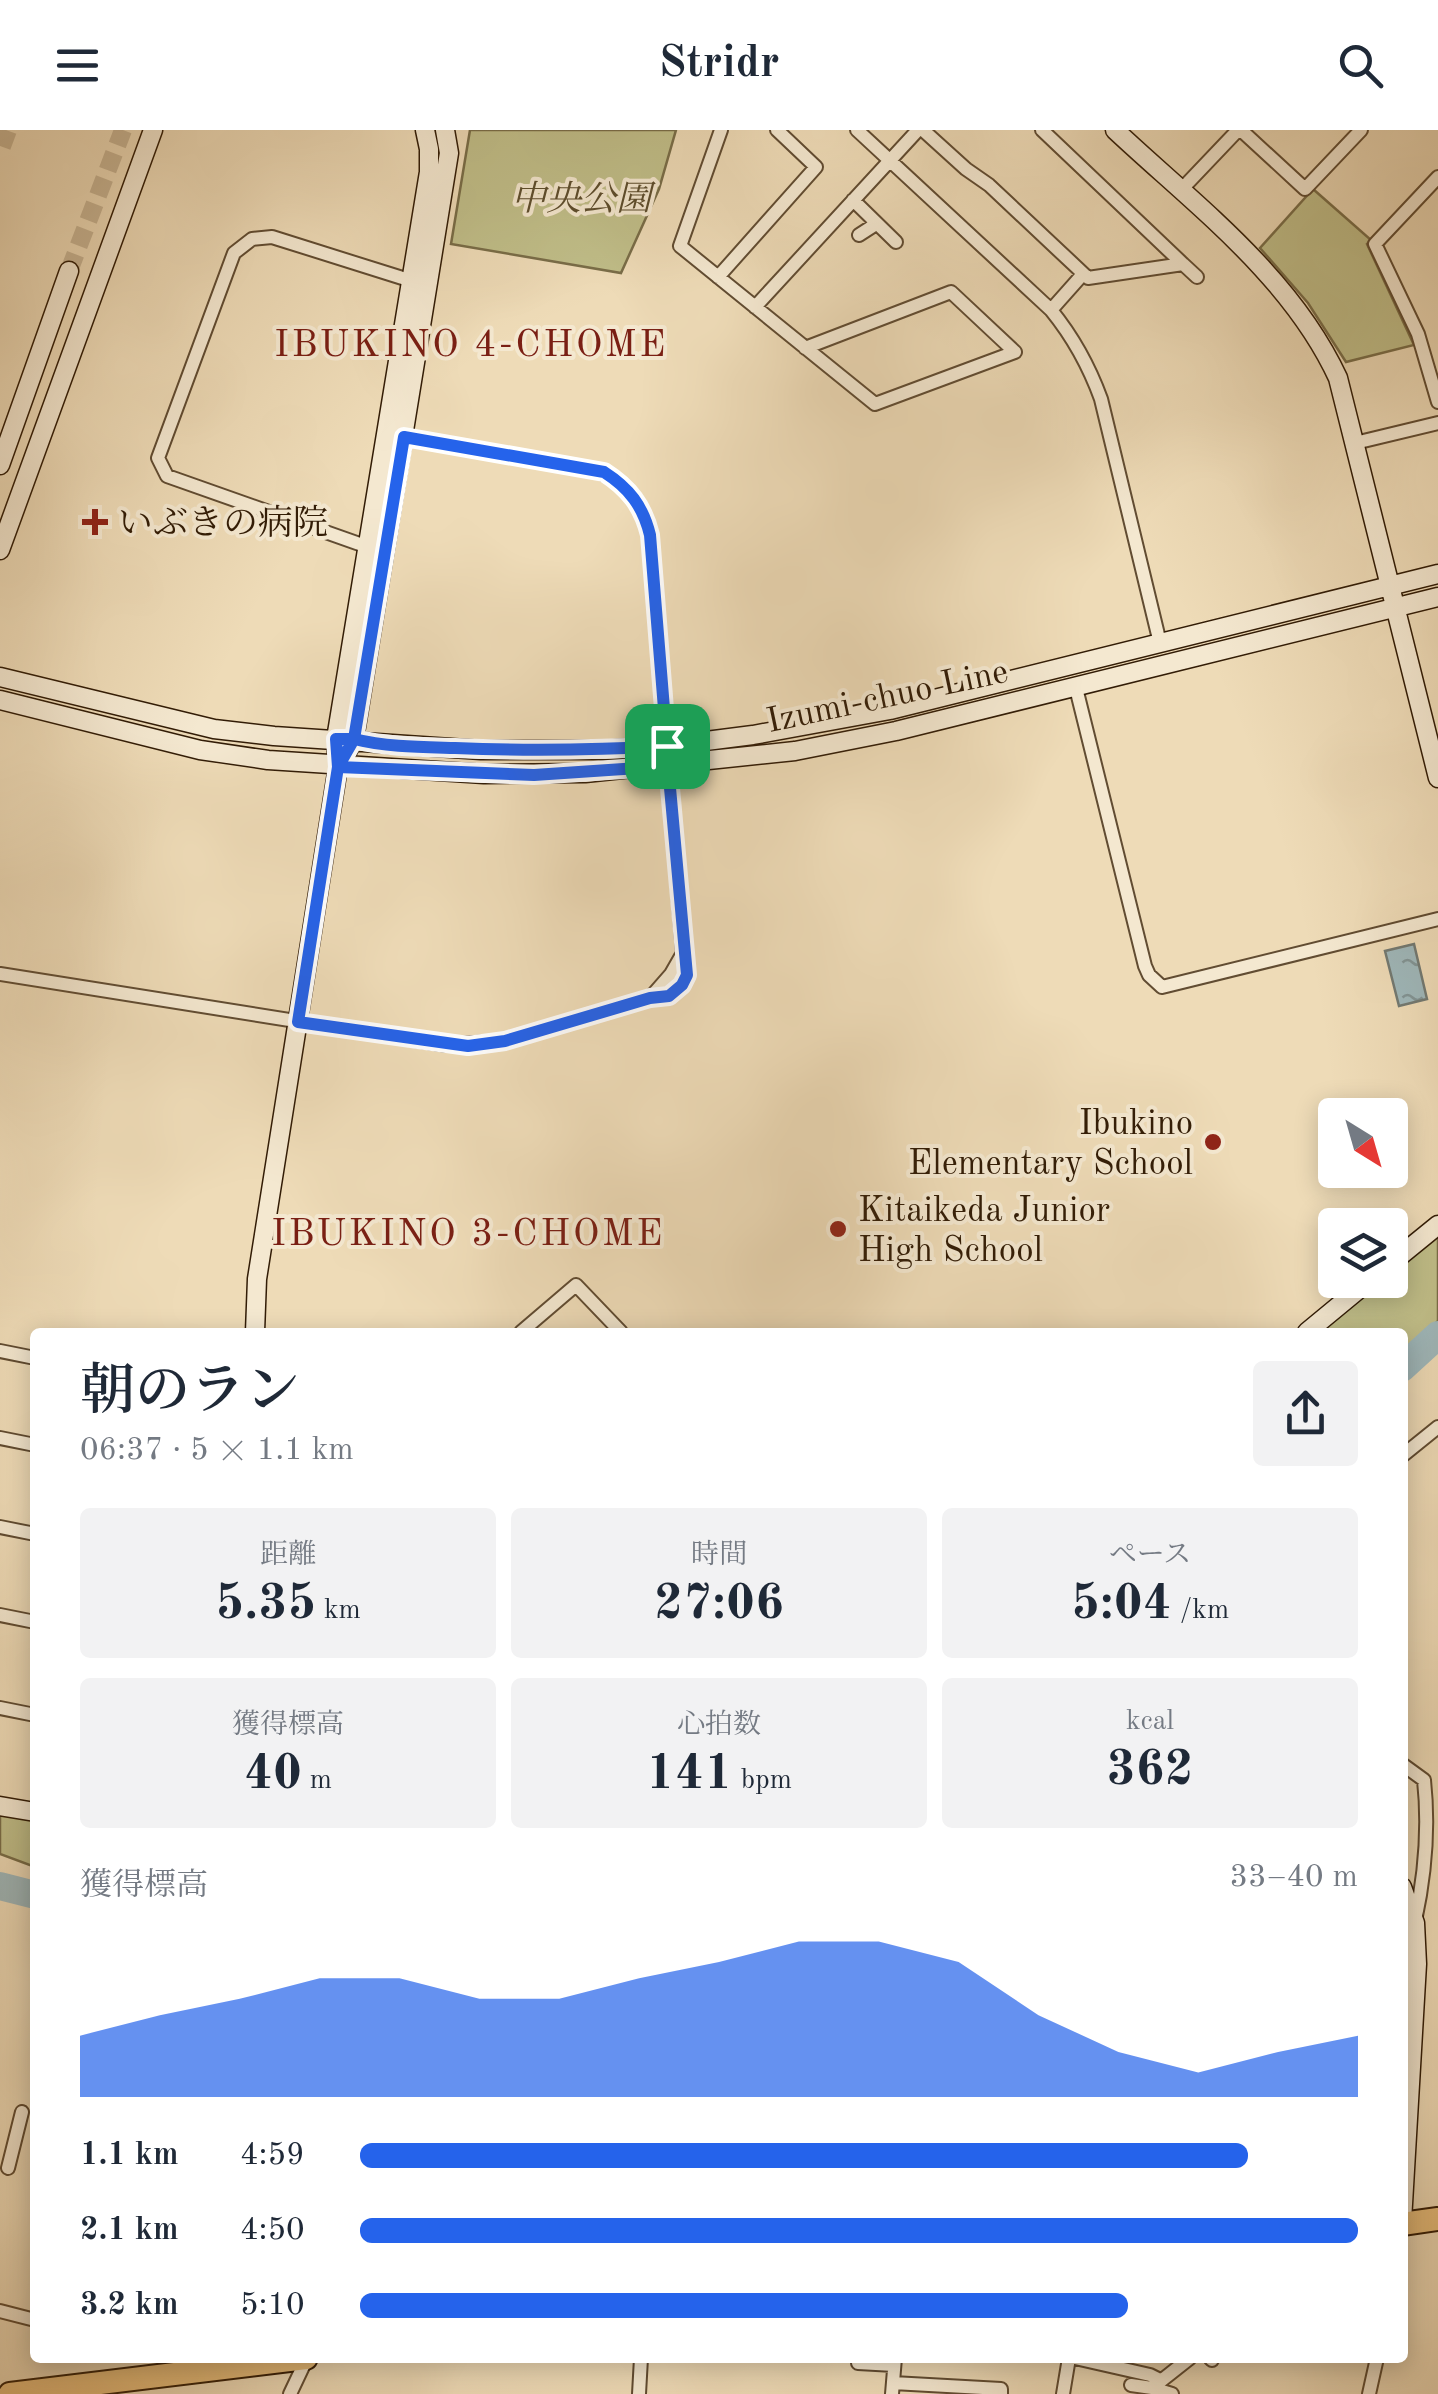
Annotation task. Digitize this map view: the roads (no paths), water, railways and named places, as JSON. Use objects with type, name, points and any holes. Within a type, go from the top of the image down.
[{"type":"highway","points":[[1408,2222],[1438,2220]]},
{"type":"highway","points":[[10,2394],[224,2363]]},
{"type":"street","points":[[0,550],[153,130]]},
{"type":"street","points":[[345,739],[368,546],[429,172],[425,130]]},
{"type":"street","points":[[255,1328],[256,1279],[338,767],[404,437],[450,153],[445,130]]},
{"type":"street","points":[[721,130],[680,246],[875,404],[1015,352],[951,292],[806,348]]},
{"type":"street","points":[[718,277],[816,167],[777,130]]},
{"type":"street","points":[[857,130],[1051,310],[1078,349],[1101,399],[1160,643]]},
{"type":"street","points":[[756,307],[920,130],[989,185],[1088,278],[1183,264]]},
{"type":"street","points":[[1042,130],[1197,277]]},
{"type":"street","points":[[1114,130],[1283,288],[1323,346],[1338,378],[1393,608],[1435,750],[1438,778]]},
{"type":"street","points":[[1180,191],[1240,130],[1305,189],[1360,130]]},
{"type":"street","points":[[1438,177],[1375,244],[1422,345],[1438,402]]},
{"type":"street","points":[[1425,191],[1438,204]]},
{"type":"street","points":[[853,200],[896,242]]},
{"type":"street","points":[[859,234],[876,224]]},
{"type":"street","points":[[368,546],[167,476],[158,458],[234,254],[252,239],[272,237],[412,281]]},
{"type":"street","points":[[0,465],[69,272]]},
{"type":"street","points":[[1051,310],[1084,274]]},
{"type":"street","points":[[1422,345],[1438,339]]},
{"type":"street","points":[[1355,443],[1438,423]]},
{"type":"street","points":[[404,437],[604,472],[623,484],[645,514],[650,535],[667,746]]},
{"type":"street","name":"Izumi-chuo Line","points":[[0,677],[214,729],[379,745],[481,750],[667,746],[890,710],[1438,574]]},
{"type":"street","name":"Izumi-chuo Line","points":[[0,700],[200,750],[338,767],[534,775],[668,766],[795,751],[896,731],[1438,597]]},
{"type":"street","points":[[1076,688],[1145,966],[1162,987],[1438,918]]},
{"type":"street","points":[[0,974],[468,1046],[505,1041],[650,998],[669,996],[682,985],[688,965],[668,766]]},
{"type":"street","points":[[1408,1249],[1438,1225]]},
{"type":"street","points":[[525,1328],[576,1285],[617,1328]]},
{"type":"street","points":[[1312,1328],[1348,1298]]},
{"type":"street","points":[[0,1351],[30,1357]]},
{"type":"street","points":[[1408,1451],[1438,1427]]},
{"type":"street","points":[[0,1438],[30,1444]]},
{"type":"street","points":[[0,1527],[30,1533]]},
{"type":"street","points":[[0,1615],[30,1621]]},
{"type":"street","points":[[0,1708],[30,1714]]},
{"type":"street","points":[[1408,1768],[1424,1780]]},
{"type":"street","points":[[1415,1923],[1424,1879],[1424,1780],[1438,1768]]},
{"type":"street","points":[[0,1806],[30,1811]]},
{"type":"street","points":[[1408,1904],[1415,1923],[1418,1964],[1408,2125]]},
{"type":"street","points":[[8,2168],[7,2140],[22,2112]]},
{"type":"street","points":[[0,2310],[30,2319]]},
{"type":"street","points":[[290,2394],[305,2363]]},
{"type":"street","points":[[639,2394],[641,2363]]},
{"type":"street","points":[[894,2363],[892,2389],[1002,2389],[1001,2394]]},
{"type":"street","points":[[1064,2394],[1071,2363]]},
{"type":"street","points":[[1095,2363],[1150,2375],[1172,2394]]},
{"type":"street","points":[[1132,2385],[1156,2384],[1183,2363]]},
{"type":"street","points":[[1369,2394],[1376,2363]]},
{"type":"water","points":[[1414,944],[1427,999],[1399,1006],[1385,951]]},
{"type":"waterway","points":[[1408,1362],[1438,1335]]},
{"type":"waterway","points":[[0,1886],[30,1894]]},
{"type":"tunnel","points":[[0,146],[6,130]]},
{"type":"tunnel","points":[[69,271],[123,130]]},
{"type":"place","name":"いぶきの病院","points":[[95,522]]},
{"type":"place","name":"Ibukino Elementary School","points":[[1213,1142]]},
{"type":"place","name":"Kitaikeda Junior High School","points":[[838,1229]]},
{"type":"district","name":"IBUKINO 4-CHOME","points":[[471,343]]},
{"type":"district","name":"IBUKINO 3-CHOME","points":[[468,1232]]},
{"type":"park label","name":"中央公園","points":[[581,198]]}]
